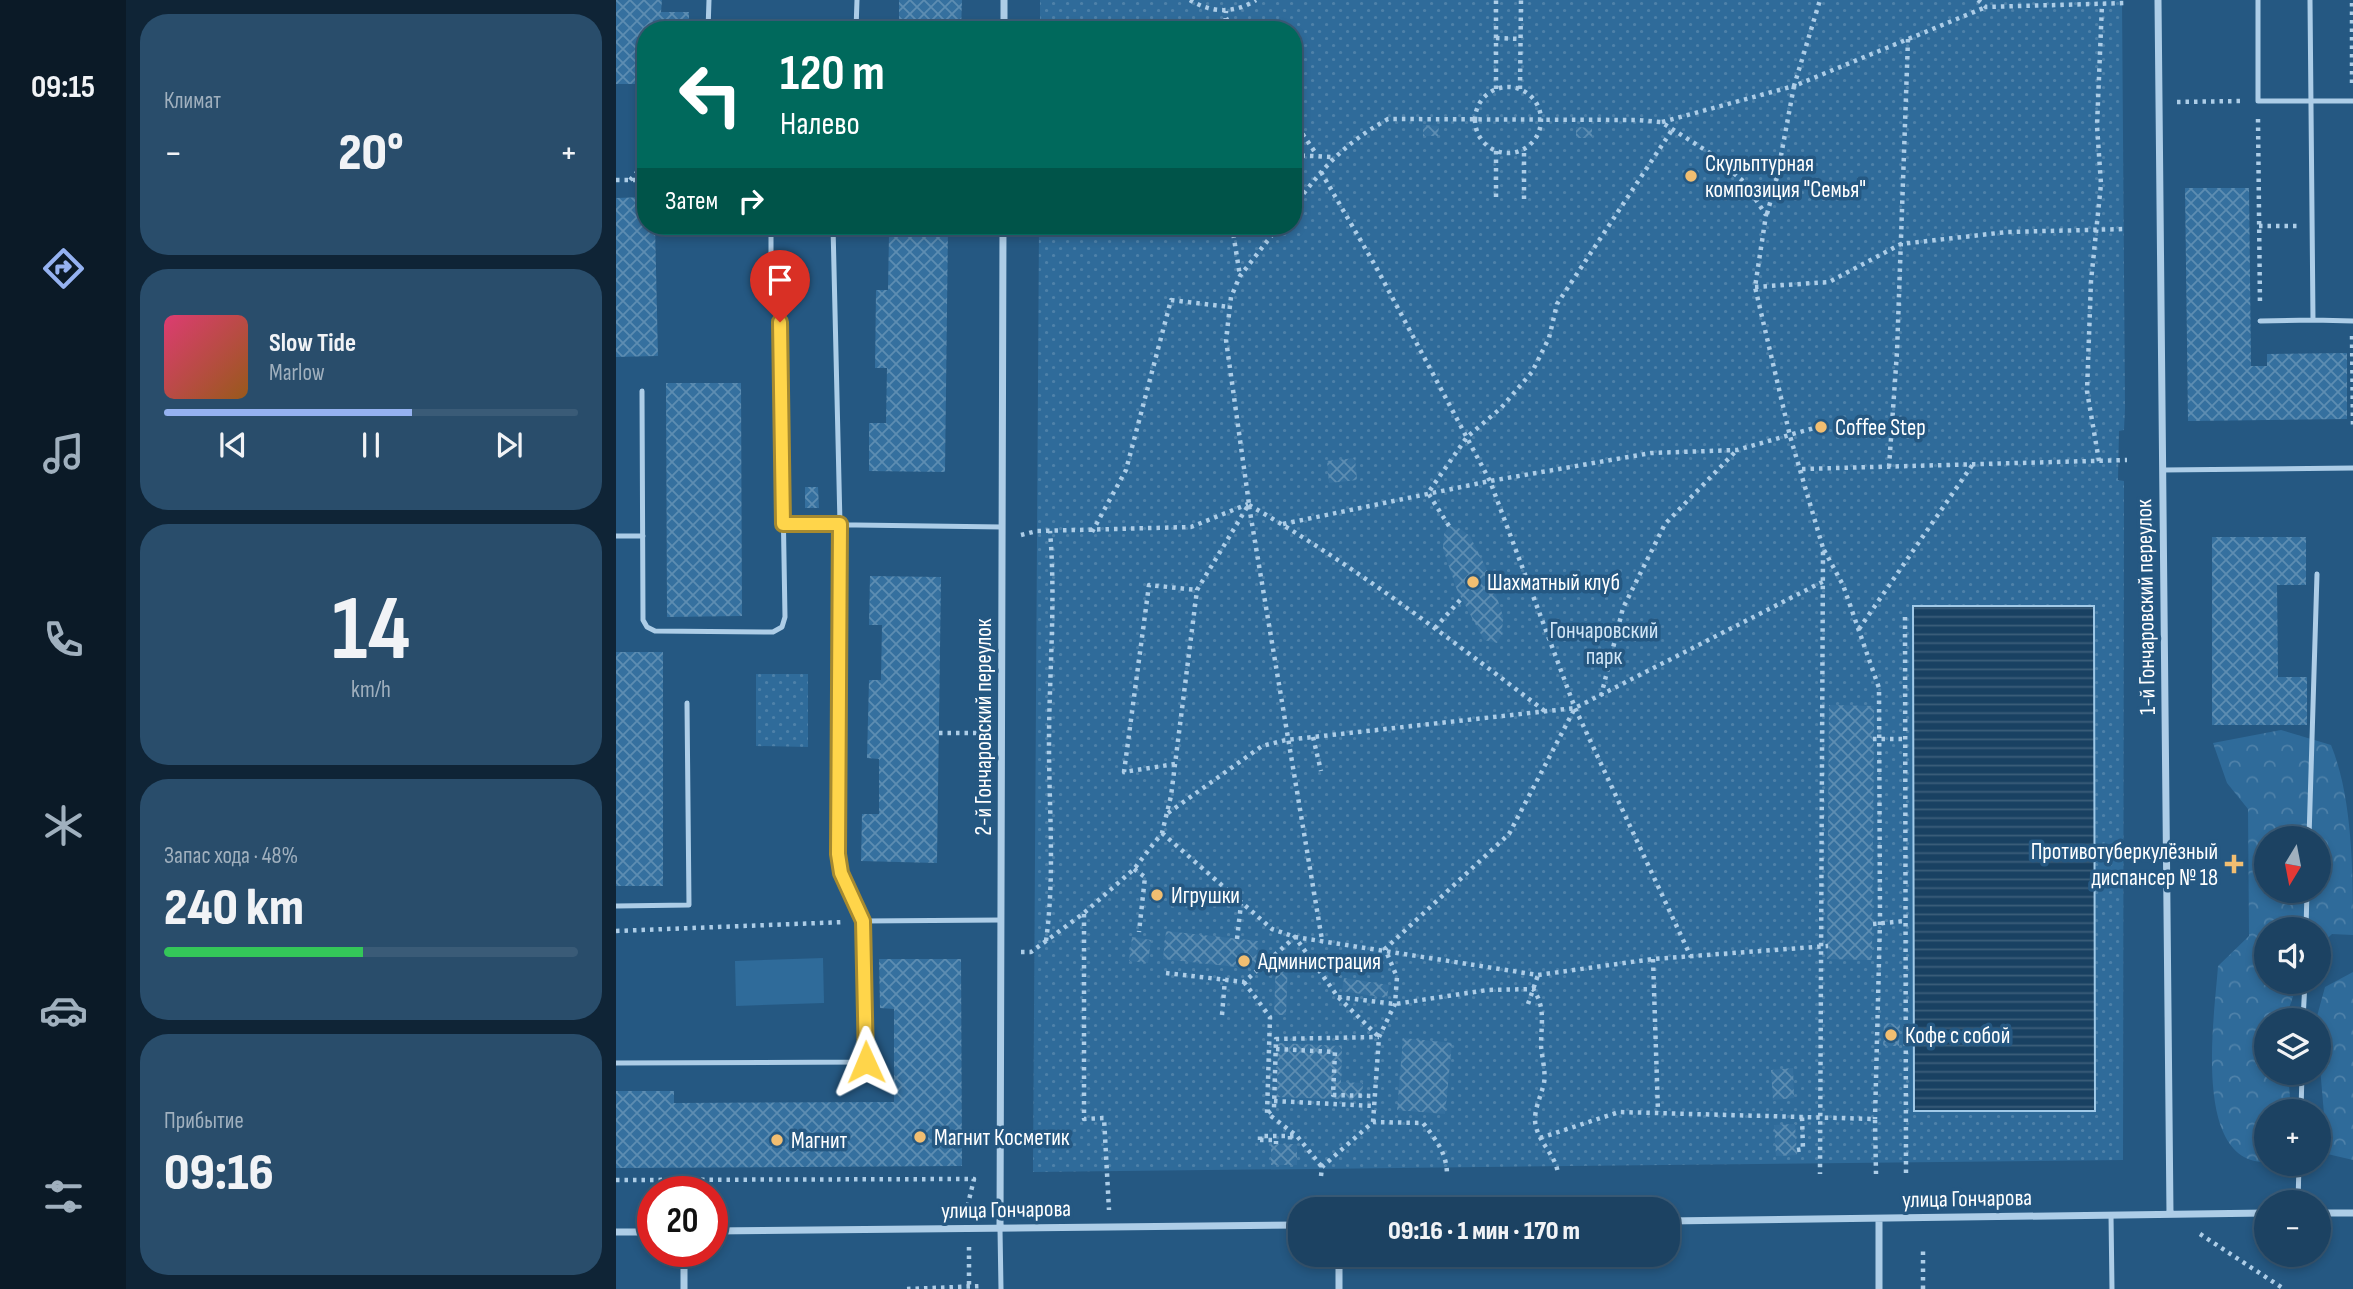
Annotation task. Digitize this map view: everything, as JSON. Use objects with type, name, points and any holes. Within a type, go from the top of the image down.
[{"type":"street","points":[[1004,0],[1004,21]]},
{"type":"street","name":"1-й Гончаровский переулок","points":[[2158,0],[2170,1214]]},
{"type":"street","name":"2-й Гончаровский переулок","points":[[1000,1229],[1003,235]]},
{"type":"street","name":"улица Гончарова","points":[[1680,1222],[2254,1213]]},
{"type":"street","points":[[2331,1213],[2353,1213]]},
{"type":"street","points":[[1879,1219],[1879,1289]]},
{"type":"street","name":"улица Гончарова","points":[[728,1231],[1288,1225]]},
{"type":"street","points":[[616,1233],[637,1232]]},
{"type":"street","points":[[684,1267],[684,1289]]},
{"type":"street","points":[[1339,1267],[1339,1289]]},
{"type":"lane","points":[[708,21],[709,0]]},
{"type":"lane","points":[[856,21],[857,0]]},
{"type":"lane","points":[[2258,0],[2258,101],[2353,101]]},
{"type":"lane","points":[[2311,0],[2313,320]]},
{"type":"lane","points":[[771,235],[771,256]]},
{"type":"lane","points":[[616,1063],[866,1062],[863,921],[841,873],[838,854],[840,524],[833,235]]},
{"type":"lane","points":[[2260,321],[2352,321]]},
{"type":"lane","points":[[642,391],[643,620],[647,627],[655,631],[773,632],[782,627],[785,617],[780,322]]},
{"type":"lane","points":[[2163,470],[2353,467]]},
{"type":"lane","points":[[783,524],[1002,527]]},
{"type":"lane","points":[[616,536],[643,536]]},
{"type":"lane","points":[[2309,826],[2317,574]]},
{"type":"lane","points":[[616,906],[689,905],[687,703]]},
{"type":"lane","points":[[863,921],[1001,920]]},
{"type":"lane","points":[[2111,1215],[2112,1289]]},
{"type":"lane","points":[[1000,1229],[1001,1287]]},
{"type":"path","points":[[1190,0],[1208,9],[1226,10],[1243,7],[1256,0]]},
{"type":"path","points":[[1496,0],[1496,89]]},
{"type":"path","points":[[1520,89],[1521,0]]},
{"type":"path","points":[[1820,0],[1794,86],[1777,177],[1766,215],[1755,287],[1790,436],[1802,469],[1823,548],[1821,737],[1825,948],[1820,1174]]},
{"type":"path","points":[[1978,0],[1986,7]]},
{"type":"path","points":[[2352,0],[2353,101]]},
{"type":"path","points":[[1302,196],[1332,158],[1358,136],[1388,119],[1661,122],[1794,86],[1986,7],[2127,3]]},
{"type":"path","points":[[2099,461],[2087,391],[2091,281],[2101,184],[2097,127],[2102,4]]},
{"type":"path","points":[[1226,10],[1227,21]]},
{"type":"path","points":[[1496,38],[1520,39]]},
{"type":"path","points":[[1889,467],[1901,244],[1908,38]]},
{"type":"path","points":[[1496,89],[1520,89],[1537,104],[1541,120],[1536,136],[1524,149],[1507,153],[1496,151],[1478,136],[1474,119],[1482,98],[1496,89]]},
{"type":"path","points":[[2159,102],[2258,101],[2260,321]]},
{"type":"path","points":[[1661,122],[1713,155],[1744,182],[1766,215]]},
{"type":"path","points":[[1427,493],[1467,437],[1501,408],[1532,372],[1549,338],[1557,304],[1672,130]]},
{"type":"path","points":[[1302,133],[1317,155]]},
{"type":"path","points":[[1524,149],[1524,199]]},
{"type":"path","points":[[1496,151],[1496,199]]},
{"type":"path","points":[[1302,155],[1332,158]]},
{"type":"path","points":[[630,180],[637,172]]},
{"type":"path","points":[[1321,172],[1376,267],[1490,481],[1574,708],[1691,957]]},
{"type":"path","points":[[616,180],[637,180]]},
{"type":"path","points":[[2259,226],[2312,226]]},
{"type":"path","points":[[1755,287],[1829,282],[1901,244],[2007,232],[2126,229]]},
{"type":"path","points":[[1233,235],[1240,276]]},
{"type":"path","points":[[1272,235],[1240,276],[1229,307],[1226,340],[1286,740],[1322,940]]},
{"type":"path","points":[[1093,532],[1126,470],[1171,300],[1229,307]]},
{"type":"path","points":[[2352,321],[2353,429]]},
{"type":"path","points":[[1283,524],[1427,493],[1651,453],[1737,450],[1814,428]]},
{"type":"path","points":[[1601,696],[1623,608],[1665,524],[1737,450]]},
{"type":"path","points":[[1802,469],[2127,460]]},
{"type":"path","points":[[1859,629],[1973,464]]},
{"type":"path","points":[[1427,493],[1449,526]]},
{"type":"path","points":[[1249,504],[1283,524],[1435,628],[1546,712]]},
{"type":"path","points":[[1021,535],[1050,531],[1093,532],[1191,527],[1249,504]]},
{"type":"path","points":[[1021,952],[1031,952],[1084,913],[1134,869],[1162,833],[1175,764],[1197,590],[1249,504]]},
{"type":"path","points":[[1046,941],[1052,843],[1049,744],[1054,579],[1050,531]]},
{"type":"path","points":[[1823,548],[1843,585],[1879,688],[1876,739],[1880,921],[1875,1174]]},
{"type":"path","points":[[1167,813],[1262,746],[1286,740],[1574,708],[1824,581]]},
{"type":"path","points":[[1175,764],[1124,772],[1149,584],[1197,590]]},
{"type":"path","points":[[1435,628],[1461,599]]},
{"type":"path","points":[[1905,617],[1906,1174]]},
{"type":"path","points":[[1385,949],[1509,834],[1574,708]]},
{"type":"path","points":[[939,733],[978,733]]},
{"type":"path","points":[[1313,737],[1321,771]]},
{"type":"path","points":[[1821,737],[1829,737]]},
{"type":"path","points":[[1876,739],[1905,739]]},
{"type":"path","points":[[1162,833],[1272,929],[1295,937],[1538,975],[1653,959],[1825,948]]},
{"type":"path","points":[[1134,869],[1145,877],[1139,932]]},
{"type":"path","points":[[1237,939],[1241,903]]},
{"type":"path","points":[[1084,913],[1084,1119],[1104,1118],[1109,1227]]},
{"type":"path","points":[[616,930],[863,921]]},
{"type":"path","points":[[1873,924],[1880,921],[1905,921]]},
{"type":"path","points":[[1244,982],[1295,937]]},
{"type":"path","points":[[1295,937],[1338,997],[1379,1037]]},
{"type":"path","points":[[1321,1176],[1322,1167],[1373,1122],[1379,1037],[1395,1004],[1397,977],[1385,949]]},
{"type":"path","points":[[1653,959],[1658,1112]]},
{"type":"path","points":[[1166,973],[1244,982],[1270,1017],[1267,1113]]},
{"type":"path","points":[[1528,1004],[1538,975]]},
{"type":"path","points":[[1222,1015],[1225,979]]},
{"type":"path","points":[[1338,997],[1395,1004],[1487,989],[1533,989]]},
{"type":"path","points":[[1533,989],[1540,998],[1544,1019],[1541,1045],[1545,1080],[1536,1107],[1535,1123],[1540,1138],[1557,1164],[1558,1174]]},
{"type":"path","points":[[1267,1113],[1274,1108],[1276,1039],[1379,1037]]},
{"type":"path","points":[[1276,1049],[1335,1052],[1333,1094],[1375,1096]]},
{"type":"path","points":[[1274,1101],[1375,1106]]},
{"type":"path","points":[[1540,1138],[1619,1112],[1875,1119]]},
{"type":"path","points":[[1267,1113],[1297,1136],[1322,1167]]},
{"type":"path","points":[[1797,1150],[1802,1149],[1799,1128],[1802,1116]]},
{"type":"path","points":[[1373,1122],[1423,1123],[1447,1160],[1447,1175]]},
{"type":"path","points":[[1276,1144],[1276,1140],[1260,1140],[1260,1136],[1297,1136]]},
{"type":"path","points":[[1290,1136],[1290,1144]]},
{"type":"path","points":[[616,1180],[974,1179],[968,1204]]},
{"type":"path","points":[[2198,1232],[2284,1289]]},
{"type":"path","points":[[969,1246],[970,1286]]},
{"type":"path","points":[[1923,1251],[1923,1289]]},
{"type":"path","points":[[907,1289],[1001,1287]]},
{"type":"green space","name":"Гончаровский парк","points":[[1040,0],[2122,0],[2125,408],[2124,430],[2119,431],[2118,480],[2124,481],[2123,1160],[1033,1172],[1039,235],[1302,235],[1302,21],[1040,21]]},
{"type":"green space","points":[[756,674],[808,674],[808,747],[756,746]]},
{"type":"green space","points":[[2281,730],[2331,745],[2344,789],[2352,862],[2353,935],[2331,935],[2331,917],[2254,917],[2254,994],[2294,994],[2289,1008],[2254,1008],[2254,1085],[2289,1085],[2290,1099],[2254,1099],[2254,1159],[2242,1156],[2226,1138],[2217,1113],[2213,1082],[2212,1049],[2218,966],[2249,936],[2248,809],[2227,783],[2213,743]]},
{"type":"green space","points":[[823,958],[824,1003],[736,1006],[735,961]]},
{"type":"green space","points":[[2353,972],[2353,1160],[2331,1155],[2331,1099],[2323,1099],[2322,1085],[2331,1085],[2331,1008],[2319,1008],[2323,994],[2331,994],[2331,984]]},
{"type":"shaded area","points":[[1913,606],[2094,606],[2095,1111],[1914,1111]]},
{"type":"building","points":[[616,0],[662,0],[661,12],[689,12],[689,21],[637,21],[637,84],[616,84]]},
{"type":"building","points":[[899,0],[962,0],[961,21],[899,21]]},
{"type":"building","points":[[1423,125],[1439,126],[1438,136],[1423,136]]},
{"type":"building","points":[[1576,127],[1592,128],[1592,138],[1576,138]]},
{"type":"building","points":[[2185,188],[2249,188],[2251,366],[2267,366],[2267,354],[2347,353],[2347,419],[2188,421]]},
{"type":"building","points":[[637,197],[637,235],[655,235],[658,356],[616,357],[616,198]]},
{"type":"building","points":[[889,235],[948,235],[945,472],[869,471],[869,423],[886,423],[887,368],[875,368],[876,290],[888,290]]},
{"type":"building","points":[[666,383],[741,383],[742,616],[667,617]]},
{"type":"building","points":[[1821,421],[1826,423],[1826,433],[1821,435],[1816,433],[1814,428],[1816,423]]},
{"type":"building","points":[[1355,458],[1357,480],[1329,483],[1327,461]]},
{"type":"building","points":[[805,487],[818,487],[819,508],[805,508]]},
{"type":"building","name":"Шахматный клуб","points":[[1449,526],[1459,528],[1470,536],[1489,574],[1503,616],[1502,634],[1497,643],[1484,640],[1457,590],[1443,549],[1444,534]]},
{"type":"building","points":[[2212,537],[2306,537],[2306,585],[2277,585],[2278,677],[2307,677],[2307,725],[2212,725]]},
{"type":"building","points":[[870,576],[941,577],[937,863],[861,861],[862,814],[879,814],[879,759],[867,758],[869,680],[881,680],[882,625],[869,625]]},
{"type":"building","points":[[616,652],[663,652],[663,886],[616,886]]},
{"type":"building","points":[[1829,705],[1874,706],[1872,960],[1827,959]]},
{"type":"building","points":[[1154,888],[1162,890],[1160,902],[1152,900]]},
{"type":"building","points":[[1166,931],[1258,941],[1255,969],[1163,959]]},
{"type":"building","points":[[1132,937],[1151,940],[1148,963],[1129,961]]},
{"type":"building","points":[[879,959],[961,959],[962,1166],[616,1168],[616,1091],[674,1091],[674,1103],[894,1102],[894,1009],[880,1008]]},
{"type":"building","points":[[1276,960],[1288,960],[1286,1015],[1274,1015]]},
{"type":"building","points":[[1344,978],[1389,985],[1387,998],[1342,991]]},
{"type":"building","name":"Кофе с собой","points":[[1884,1023],[1900,1024],[1899,1046],[1883,1046]]},
{"type":"building","points":[[1403,1038],[1452,1043],[1445,1114],[1397,1110]]},
{"type":"building","points":[[1278,1043],[1342,1046],[1341,1082],[1363,1083],[1362,1100],[1277,1097]]},
{"type":"building","points":[[1793,1068],[1794,1098],[1773,1100],[1771,1070]]},
{"type":"building","points":[[1795,1124],[1797,1155],[1776,1156],[1774,1125]]},
{"type":"building","points":[[1271,1144],[1297,1144],[1297,1165],[1271,1165]]},
{"type":"place","name":"Скульптурная композиция \"Семья\"","points":[[1691,176]]},
{"type":"place","name":"Coffee Step","points":[[1821,427]]},
{"type":"place","name":"Шахматный клуб","points":[[1473,582]]},
{"type":"place","name":"Противотуберкулёзный диспансер № 18","points":[[2234,864]]},
{"type":"place","name":"Игрушки","points":[[1157,895]]},
{"type":"place","name":"Администрация","points":[[1244,961]]},
{"type":"place","name":"Кофе с собой","points":[[1891,1035]]},
{"type":"place","name":"Магнит Косметик","points":[[920,1137]]},
{"type":"place","name":"Магнит","points":[[777,1140]]},
{"type":"route","points":[[780,322],[783,524],[840,524],[838,854],[841,873],[863,921],[866,1062]]}]
